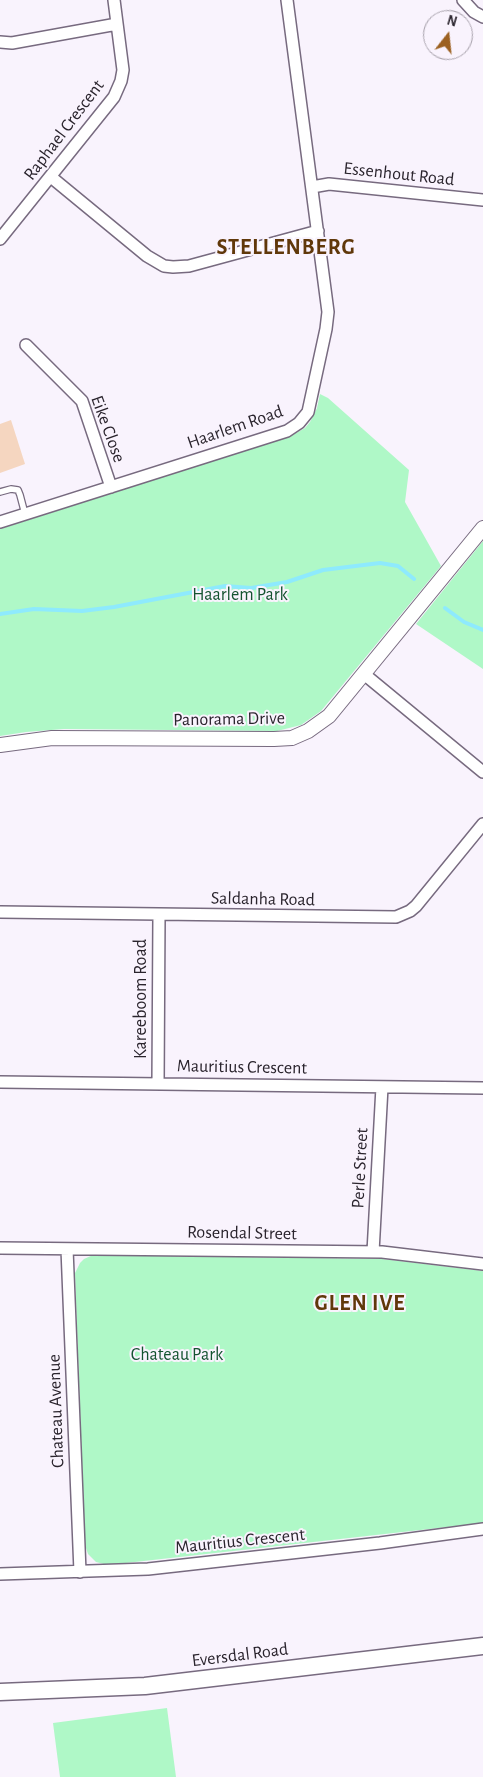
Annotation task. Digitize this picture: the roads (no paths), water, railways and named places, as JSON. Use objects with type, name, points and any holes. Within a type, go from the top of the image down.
[{"type":"main road","name":"Eversdal Road","points":[[0,1692],[138,1687],[483,1646]]},
{"type":"street","name":"Raphael Crescent","points":[[0,239],[52,177],[114,97],[121,81],[123,70],[114,0]]},
{"type":"street","name":"Haarlem Road","points":[[0,522],[293,428],[304,418],[310,406],[328,321],[327,299],[286,0]]},
{"type":"street","points":[[464,0],[474,12],[483,17]]},
{"type":"street","points":[[0,42],[12,43],[117,24]]},
{"type":"street","points":[[52,177],[147,256],[164,266],[189,266],[318,231]]},
{"type":"street","name":"Essenhout Road","points":[[312,187],[329,184],[483,200]]},
{"type":"street","name":"Eike Close","points":[[26,345],[82,401],[110,487]]},
{"type":"street","name":"Panorama Drive","points":[[0,745],[52,738],[274,740],[292,738],[308,732],[323,722],[483,528]]},
{"type":"street","points":[[364,674],[483,772]]},
{"type":"street","name":"Saldanha Road","points":[[0,912],[396,917],[416,906],[483,824]]},
{"type":"street","name":"Kareeboom Road","points":[[158,1084],[159,914]]},
{"type":"street","name":"Mauritius Crescent","points":[[0,1082],[483,1088]]},
{"type":"street","name":"Perle Street","points":[[373,1252],[382,1087]]},
{"type":"street","name":"Rosendal Street","points":[[0,1248],[382,1252],[483,1264]]},
{"type":"street","name":"Chateau Avenue","points":[[67,1249],[80,1572]]},
{"type":"street","name":"Mauritius Crescent","points":[[0,1574],[158,1568],[380,1543],[483,1529]]},
{"type":"lane","points":[[0,492],[11,489],[18,490],[25,514]]},
{"type":"waterway","points":[[0,614],[34,609],[82,611],[114,607],[225,586],[251,588],[287,582],[323,570],[380,563],[398,566],[414,579]]},
{"type":"waterway","points":[[445,608],[464,622],[483,630]]},
{"type":"district","name":"STELLENBERG","points":[[286,247]]},
{"type":"district","name":"GLEN IVE","points":[[360,1303]]},
{"type":"park label","name":"Haarlem Park","points":[[240,595]]},
{"type":"park label","name":"Chateau Park","points":[[177,1355]]}]
